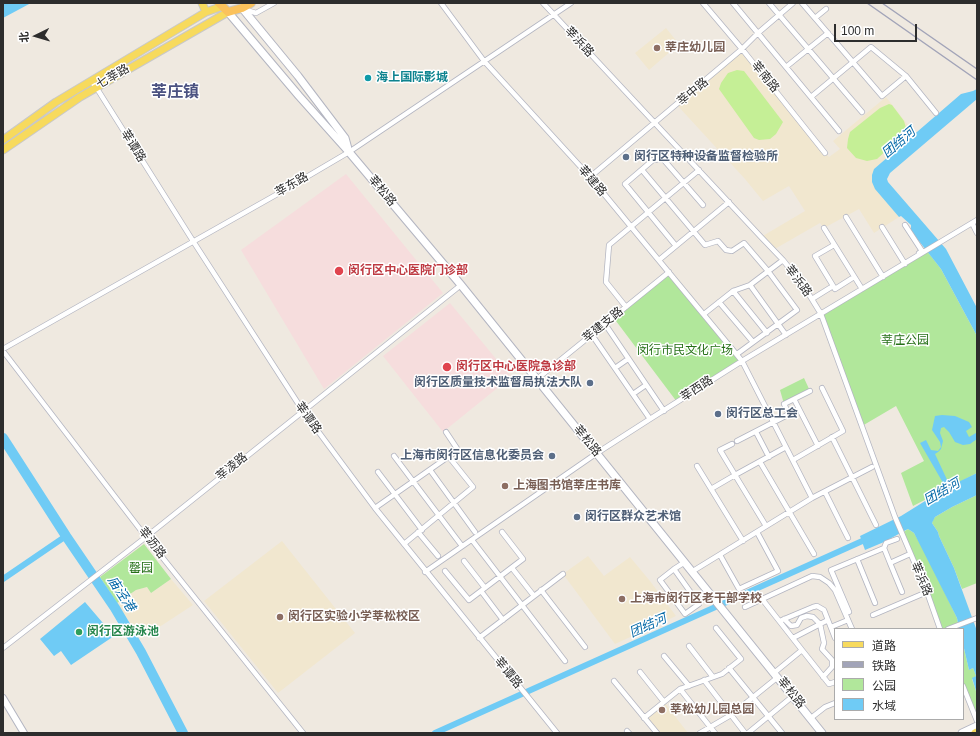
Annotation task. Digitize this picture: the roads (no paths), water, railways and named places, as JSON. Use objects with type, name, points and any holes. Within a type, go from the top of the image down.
[{"type":"highway","points":[[223,4],[228,12],[239,6],[251,3]]},
{"type":"main road","points":[[202,3],[206,12]]},
{"type":"main road","name":"七莘路","points":[[3,150],[80,97],[93,84],[206,12],[223,4]]},
{"type":"main road","name":"莘松路","points":[[239,6],[298,76],[345,138],[349,152]]},
{"type":"main road","name":"七莘路","points":[[3,140],[56,102],[93,84],[228,12]]},
{"type":"main road","name":"莘松路","points":[[228,12],[461,285],[822,733]]},
{"type":"main road","points":[[962,733],[977,726]]},
{"type":"street","points":[[239,6],[256,13],[274,3]]},
{"type":"street","name":"莘建路","points":[[441,3],[484,61],[590,177],[737,354],[774,422],[812,498]]},
{"type":"street","name":"莘浜路","points":[[543,3],[783,260],[812,299],[821,314],[895,517],[927,592],[940,628]]},
{"type":"street","name":"莘东路","points":[[3,350],[349,152],[571,3]]},
{"type":"street","name":"莘南路","points":[[703,3],[825,152]]},
{"type":"street","points":[[734,3],[839,130]]},
{"type":"street","points":[[769,3],[862,112]]},
{"type":"street","name":"莘中路","points":[[590,177],[742,49],[793,3]]},
{"type":"street","points":[[802,3],[882,96],[906,76]]},
{"type":"street","points":[[815,18],[826,9]]},
{"type":"street","points":[[786,67],[828,33]]},
{"type":"street","points":[[811,97],[871,47],[906,76],[936,113]]},
{"type":"street","name":"莘谭路","points":[[93,84],[303,411],[425,572],[557,733]]},
{"type":"street","points":[[676,246],[625,184],[653,160],[664,159],[703,205]]},
{"type":"street","points":[[642,170],[705,245],[718,241],[726,250],[732,251],[744,243],[798,310],[737,354]]},
{"type":"street","points":[[626,307],[606,282],[609,245],[699,170]]},
{"type":"street","points":[[659,260],[729,202]]},
{"type":"street","points":[[846,217],[883,277]]},
{"type":"street","points":[[976,221],[977,233]]},
{"type":"street","name":"莘西路","points":[[425,572],[597,453],[650,419],[786,334],[976,221]]},
{"type":"street","points":[[905,225],[922,251],[914,256],[913,259]]},
{"type":"street","points":[[824,228],[862,289]]},
{"type":"street","points":[[882,228],[905,264]]},
{"type":"street","points":[[834,245],[816,256],[833,286],[835,289],[854,277]]},
{"type":"street","points":[[704,314],[733,292],[750,285],[783,260]]},
{"type":"street","name":"莘建支路","points":[[537,379],[669,272]]},
{"type":"street","name":"莘凌路","points":[[3,648],[83,587],[461,285]]},
{"type":"street","points":[[750,285],[786,334]]},
{"type":"street","points":[[812,299],[833,286]]},
{"type":"street","points":[[733,292],[767,333]]},
{"type":"street","points":[[719,302],[753,342]]},
{"type":"street","points":[[604,324],[664,411]]},
{"type":"street","points":[[592,334],[650,419]]},
{"type":"street","name":"莘沥路","points":[[3,350],[146,537],[303,733]]},
{"type":"street","points":[[615,368],[628,359]]},
{"type":"street","points":[[633,394],[646,385]]},
{"type":"street","points":[[793,460],[843,431],[822,388]]},
{"type":"street","points":[[789,414],[784,404],[810,391]]},
{"type":"street","points":[[794,399],[818,446]]},
{"type":"street","points":[[737,441],[799,409]]},
{"type":"street","points":[[375,508],[458,450],[446,432]]},
{"type":"street","points":[[756,432],[769,456]]},
{"type":"street","points":[[832,438],[876,525]]},
{"type":"street","points":[[732,444],[720,450],[766,526]]},
{"type":"street","points":[[711,489],[786,447]]},
{"type":"street","points":[[394,456],[462,546]]},
{"type":"street","points":[[404,544],[473,487],[449,457]]},
{"type":"street","points":[[760,462],[814,554]]},
{"type":"street","points":[[697,466],[742,541]]},
{"type":"street","points":[[693,571],[812,498],[872,467]]},
{"type":"street","points":[[430,470],[475,532]]},
{"type":"street","points":[[378,472],[438,556]]},
{"type":"street","points":[[825,492],[848,538]]},
{"type":"street","points":[[445,571],[469,600],[523,559],[502,532]]},
{"type":"street","points":[[720,555],[739,589],[778,571],[757,532]]},
{"type":"street","points":[[849,612],[831,570],[884,548],[886,544],[897,539]]},
{"type":"street","points":[[472,540],[565,661]]},
{"type":"street","points":[[884,548],[902,592]]},
{"type":"street","points":[[890,563],[910,554]]},
{"type":"street","points":[[857,559],[875,603]]},
{"type":"street","points":[[464,561],[485,588]]},
{"type":"street","points":[[674,569],[699,604],[685,614],[660,580],[674,569],[685,562]]},
{"type":"street","points":[[512,568],[534,596]]},
{"type":"street","points":[[479,638],[563,574]]},
{"type":"street","points":[[745,607],[812,576],[820,577],[829,583],[835,590],[852,628]]},
{"type":"street","points":[[542,590],[585,648]]},
{"type":"street","points":[[481,591],[503,620]]},
{"type":"street","points":[[873,615],[927,592]]},
{"type":"street","points":[[762,599],[782,620],[793,638],[829,684],[834,682]]},
{"type":"street","points":[[782,620],[817,606],[824,610],[834,635]]},
{"type":"street","points":[[782,620],[791,626],[797,625],[802,618],[807,616],[813,617],[820,624],[824,643],[822,649],[832,660],[832,667],[823,676]]},
{"type":"street","points":[[951,628],[976,619]]},
{"type":"street","points":[[793,638],[828,620]]},
{"type":"street","points":[[831,627],[848,620]]},
{"type":"street","points":[[644,718],[680,689],[722,674],[740,659],[716,628]]},
{"type":"street","points":[[689,646],[713,677]]},
{"type":"street","points":[[700,733],[731,715],[753,697],[802,650]]},
{"type":"street","points":[[664,656],[689,686]]},
{"type":"street","points":[[729,668],[782,733]]},
{"type":"street","points":[[640,672],[664,702]]},
{"type":"street","points":[[704,680],[745,733]]},
{"type":"street","points":[[614,682],[657,733]]},
{"type":"street","points":[[964,688],[977,721]]},
{"type":"street","points":[[680,689],[715,733]]},
{"type":"street","points":[[748,733],[793,696]]},
{"type":"street","points":[[3,698],[24,733]]},
{"type":"street","points":[[810,718],[825,707],[834,703]]},
{"type":"water","points":[[3,3],[31,3],[3,18]]},
{"type":"water","points":[[977,89],[977,99],[890,173],[887,179],[946,249],[977,308],[977,336],[941,269],[911,231],[911,225],[901,216],[899,217],[875,189],[872,182],[872,175],[874,169],[961,94]]},
{"type":"water","points":[[935,416],[955,416],[969,422],[972,427],[966,431],[969,437],[976,433],[977,435],[977,439],[970,444],[963,445],[955,442],[944,427],[941,428],[940,433],[943,441],[941,449],[935,454],[950,486],[977,473],[977,495],[935,517],[932,523],[938,532],[954,568],[977,631],[977,694],[972,678],[976,676],[973,668],[969,670],[964,648],[964,628],[959,628],[957,618],[914,533],[908,529],[865,550],[860,536],[901,516],[946,488],[920,443],[926,440],[931,450],[938,451],[941,447],[940,442],[932,430]]},
{"type":"water","name":"闵行区游泳池","points":[[85,602],[114,636],[71,665],[61,651],[54,656],[40,639]]},
{"type":"waterway","name":"庙泾港","points":[[3,438],[66,536],[115,608],[141,652],[183,733]]},
{"type":"waterway","name":"庙泾港","points":[[3,579],[66,536]]},
{"type":"waterway","name":"团结河","points":[[435,733],[869,538]]},
{"type":"railway","points":[[867,3],[977,80]]},
{"type":"railway","points":[[882,3],[977,69]]},
{"type":"place","name":"莘庄幼儿园","points":[[657,48]]},
{"type":"place","name":"海上国际影城","points":[[368,78]]},
{"type":"place","name":"闵行区特种设备监督检验所","points":[[626,157]]},
{"type":"place","name":"闵行区中心医院门诊部","points":[[339,271]]},
{"type":"place","name":"闵行区中心医院急诊部","points":[[447,367]]},
{"type":"place","name":"闵行区质量技术监督局执法大队","points":[[590,383]]},
{"type":"place","name":"闵行区总工会","points":[[718,414]]},
{"type":"place","name":"上海市闵行区信息化委员会","points":[[552,456]]},
{"type":"place","name":"上海图书馆莘庄书库","points":[[505,486]]},
{"type":"place","name":"闵行区群众艺术馆","points":[[577,517]]},
{"type":"place","name":"上海市闵行区老干部学校","points":[[622,599]]},
{"type":"place","name":"闵行区实验小学莘松校区","points":[[280,617]]},
{"type":"place","name":"闵行区游泳池","points":[[79,632]]},
{"type":"place","name":"莘松幼儿园总园","points":[[662,710]]},
{"type":"district","name":"莘庄镇","points":[[175,93]]},
{"type":"park label","name":"莘庄公园","points":[[905,341]]},
{"type":"park label","name":"闵行市民文化广场","points":[[685,351]]},
{"type":"park label","name":"罄园","points":[[141,569]]}]
